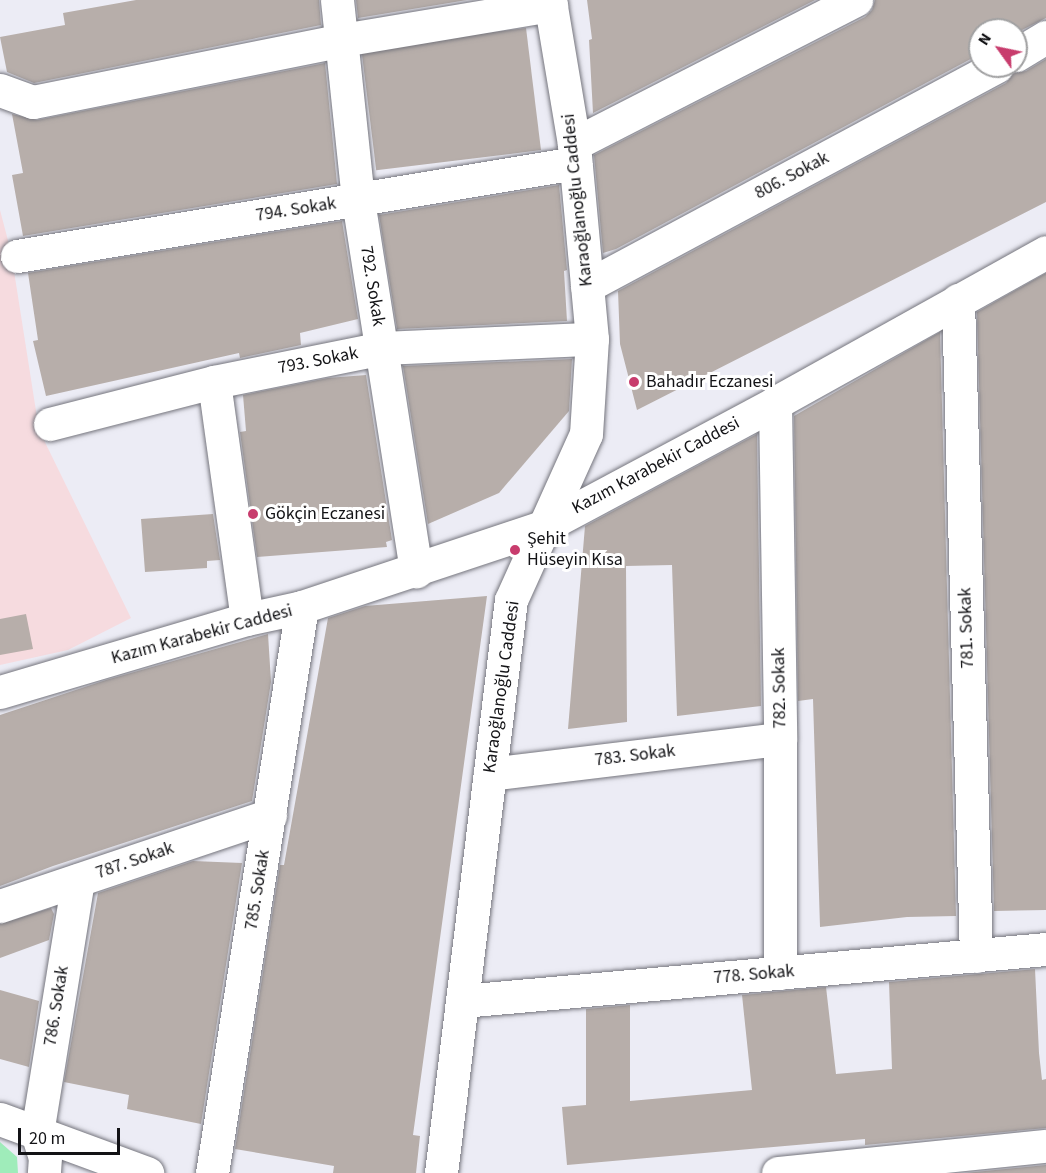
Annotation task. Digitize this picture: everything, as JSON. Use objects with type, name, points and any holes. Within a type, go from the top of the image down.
[{"type":"street","name":"792. Sokak","points":[[337,0],[358,200],[416,571]]},
{"type":"street","name":"794. Sokak","points":[[17,256],[358,200],[575,154],[855,0]]},
{"type":"street","points":[[0,90],[33,102],[342,40],[550,3]]},
{"type":"street","name":"Karaoğlanoğlu Caddesi","points":[[441,1173],[511,600],[586,434],[592,339],[575,154],[550,3]]},
{"type":"street","points":[[1028,48],[1046,37]]},
{"type":"street","name":"806. Sokak","points":[[587,286],[975,78]]},
{"type":"street","name":"Kazım Karabekir Caddesi","points":[[0,692],[247,620],[302,607],[416,571],[545,526],[775,403],[1046,252]]},
{"type":"street","name":"781. Sokak","points":[[958,300],[976,956]]},
{"type":"street","name":"793. Sokak","points":[[50,424],[214,382],[382,348],[592,339]]},
{"type":"street","points":[[214,382],[247,620]]},
{"type":"street","name":"782. Sokak","points":[[775,403],[780,739],[780,973]]},
{"type":"street","name":"785. Sokak","points":[[212,1173],[302,607]]},
{"type":"street","name":"783. Sokak","points":[[490,774],[780,739]]},
{"type":"street","name":"787. Sokak","points":[[0,906],[270,815]]},
{"type":"street","name":"786. Sokak","points":[[37,1133],[78,880]]},
{"type":"street","name":"778. Sokak","points":[[462,1001],[1046,949]]},
{"type":"street","points":[[0,1119],[147,1173]]},
{"type":"street","points":[[37,1133],[45,1156],[44,1173]]},
{"type":"street","points":[[778,1173],[1046,1146]]},
{"type":"shaded area","points":[[0,210],[11,252],[39,430],[131,618],[68,650],[0,665]]},
{"type":"green space","points":[[0,1142],[17,1157],[18,1173],[0,1173]]},
{"type":"building","points":[[136,0],[319,0],[321,25],[34,83],[7,72],[0,37],[65,25],[63,13]]},
{"type":"building","points":[[356,0],[467,0],[358,18]]},
{"type":"building","points":[[587,0],[815,0],[593,113],[589,40],[592,39]]},
{"type":"building","points":[[875,0],[1046,0],[1046,18],[1028,27],[1028,18],[968,18],[968,60],[616,249],[603,253],[594,155],[865,17],[872,10]]},
{"type":"building","points":[[526,28],[541,150],[376,170],[361,48]]},
{"type":"building","points":[[1046,59],[1046,202],[637,410],[620,344],[618,291],[1006,83],[1010,78],[1028,78],[1028,70]]},
{"type":"building","points":[[325,63],[337,184],[23,236],[12,175],[23,173],[12,114],[37,120]]},
{"type":"building","points":[[559,185],[567,270],[564,271],[567,321],[397,329],[379,215]]},
{"type":"building","points":[[342,221],[358,319],[300,333],[301,345],[240,358],[239,353],[46,396],[33,341],[38,340],[28,273]]},
{"type":"building","points":[[1046,273],[1046,910],[994,911],[977,312]]},
{"type":"building","points":[[940,332],[956,916],[907,917],[820,927],[813,699],[798,701],[794,416]]},
{"type":"building","points":[[572,359],[569,411],[499,493],[428,524],[403,366]]},
{"type":"building","points":[[366,375],[392,540],[386,542],[387,547],[257,557],[240,432],[246,431],[243,395],[328,378]]},
{"type":"building","points":[[757,434],[761,706],[677,716],[672,565],[626,566],[627,722],[568,729],[585,526]]},
{"type":"building","points":[[213,514],[220,560],[207,561],[207,568],[145,572],[141,519]]},
{"type":"building","points":[[487,596],[413,1135],[420,1136],[416,1173],[333,1173],[334,1166],[235,1149],[280,865],[284,865],[328,618],[365,606]]},
{"type":"building","points":[[26,614],[33,649],[0,655],[0,619]]},
{"type":"building","points":[[268,634],[271,682],[252,801],[53,866],[0,886],[0,715],[106,680]]},
{"type":"building","points":[[193,861],[242,863],[201,1124],[127,1109],[129,1095],[64,1082],[98,893]]},
{"type":"building","points":[[51,908],[54,914],[49,940],[0,958],[0,924]]},
{"type":"building","points":[[1035,969],[1039,1053],[1042,1080],[1046,1079],[1046,1128],[865,1145],[865,1139],[567,1165],[562,1107],[586,1105],[586,1009],[630,1005],[630,1101],[752,1090],[742,995],[826,987],[836,1074],[892,1069],[889,982]]},
{"type":"building","points":[[0,990],[39,1001],[29,1067],[0,1059]]},
{"type":"building","points":[[1046,1165],[1046,1173],[965,1173]]},
{"type":"place","name":"Bahadır Eczanesi","points":[[634,382]]},
{"type":"place","name":"Gökçin Eczanesi","points":[[253,514]]},
{"type":"place","name":"Şehit Hüseyin Kısa","points":[[515,550]]}]
